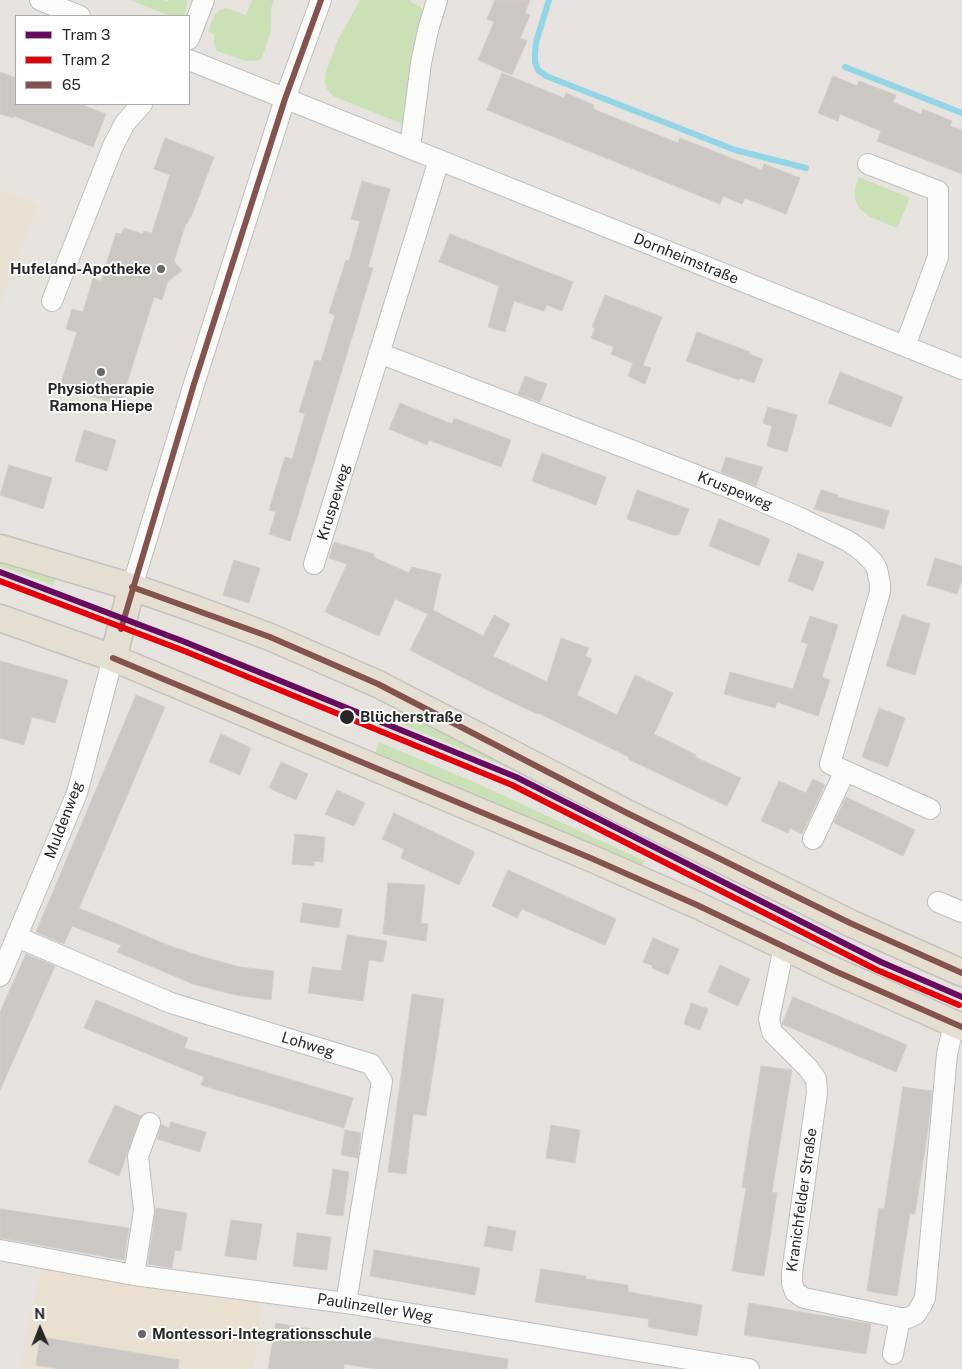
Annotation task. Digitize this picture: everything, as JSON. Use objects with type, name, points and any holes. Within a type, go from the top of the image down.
[{"type":"main road","points":[[0,548],[132,587],[270,638],[378,684],[668,834],[850,923],[962,973]]},
{"type":"main road","points":[[113,658],[132,587]]},
{"type":"main road","points":[[0,618],[113,658],[593,859],[958,1025]]},
{"type":"street","points":[[40,0],[78,15]]},
{"type":"street","points":[[190,36],[204,0]]},
{"type":"street","points":[[132,587],[194,384],[285,99],[321,0]]},
{"type":"street","points":[[410,148],[421,63],[436,0]]},
{"type":"street","name":"Dornheimstraße","points":[[190,60],[962,369]]},
{"type":"street","points":[[52,302],[113,146],[125,123],[141,105]]},
{"type":"street","name":"Kruspeweg","points":[[314,564],[439,160]]},
{"type":"street","points":[[868,164],[938,191],[938,257],[905,346]]},
{"type":"street","name":"Kruspeweg","points":[[379,353],[740,492],[807,521],[862,550],[877,569],[880,592],[830,764],[930,809]]},
{"type":"street","name":"Muldenweg","points":[[0,976],[77,793],[113,658]]},
{"type":"street","points":[[813,839],[845,771]]},
{"type":"street","points":[[938,902],[962,912]]},
{"type":"street","name":"Lohweg","points":[[17,937],[171,1003],[371,1064],[382,1081],[346,1303]]},
{"type":"street","name":"Kranichfelder Straße","points":[[784,947],[768,1019],[772,1032],[816,1078],[817,1093],[792,1283],[795,1292],[804,1298],[900,1318]]},
{"type":"street","points":[[893,1354],[900,1318],[908,1318],[916,1314],[925,1298],[947,1054],[958,1025]]},
{"type":"street","points":[[134,1275],[144,1211],[138,1156],[150,1123]]},
{"type":"street","name":"Paulinzeller Weg","points":[[0,1250],[134,1275],[346,1303],[749,1369]]},
{"type":"shaded area","points":[[0,190],[38,204],[0,304]]},
{"type":"shaded area","name":"Montessori-Integrationsschule","points":[[41,1268],[262,1300],[254,1369],[19,1369]]},
{"type":"green space","points":[[130,0],[162,0],[168,2],[169,0],[187,0],[184,15],[168,15]]},
{"type":"green space","points":[[252,0],[274,0],[271,8],[271,30],[262,58],[257,61],[246,61],[217,51],[214,43],[214,34],[208,31],[215,14],[226,8],[246,15]]},
{"type":"green space","points":[[360,0],[411,0],[411,2],[428,11],[405,125],[333,96],[327,89],[325,82],[326,72],[337,42]]},
{"type":"green space","points":[[859,177],[910,198],[897,228],[870,217],[860,209],[855,200],[855,187]]},
{"type":"green space","points":[[0,558],[57,574],[53,585],[0,566]]},
{"type":"green space","points":[[395,706],[558,788],[556,791],[518,772],[389,719]]},
{"type":"green space","points":[[379,742],[472,781],[645,861],[643,866],[375,754]]},
{"type":"building","points":[[495,0],[530,0],[525,13],[530,15],[520,38],[527,41],[512,75],[478,60],[494,22],[487,19]]},
{"type":"building","points":[[0,72],[15,78],[15,105],[83,105],[106,114],[93,147],[14,116],[13,118],[0,114]]},
{"type":"building","points":[[502,73],[564,98],[566,93],[594,105],[593,109],[678,143],[680,138],[762,170],[764,164],[800,178],[786,214],[745,198],[742,204],[723,196],[720,204],[487,110]]},
{"type":"building","points":[[833,76],[857,86],[859,81],[896,95],[893,102],[921,114],[923,109],[952,121],[950,126],[962,130],[962,174],[877,141],[881,131],[840,114],[838,121],[818,113]]},
{"type":"building","points":[[165,138],[214,157],[191,217],[186,223],[174,261],[182,271],[168,281],[162,300],[154,297],[120,405],[60,386],[77,332],[66,329],[72,309],[83,312],[93,278],[101,281],[116,233],[121,234],[124,228],[143,234],[144,231],[152,233],[170,175],[154,169]]},
{"type":"building","points":[[362,181],[390,189],[368,267],[373,268],[290,541],[269,534],[276,512],[269,510],[285,457],[292,459],[305,414],[299,412],[315,360],[321,361],[335,315],[329,313],[346,260],[349,261],[360,221],[351,219]]},
{"type":"building","points":[[450,234],[573,282],[562,311],[547,305],[544,311],[514,301],[505,332],[488,327],[499,286],[439,262]]},
{"type":"building","points":[[605,295],[662,317],[643,365],[651,368],[645,384],[628,376],[633,363],[611,354],[614,347],[591,338],[595,328],[592,327]]},
{"type":"building","points":[[697,332],[750,352],[749,354],[763,359],[754,383],[740,378],[739,380],[686,361]]},
{"type":"building","points":[[840,372],[903,397],[891,427],[828,403]]},
{"type":"building","points":[[525,376],[547,384],[540,402],[518,394]]},
{"type":"building","points":[[400,403],[452,424],[454,418],[511,440],[501,467],[429,440],[427,445],[389,429]]},
{"type":"building","points":[[768,407],[797,415],[787,452],[767,446],[772,426],[763,423]]},
{"type":"building","points":[[84,430],[116,440],[107,471],[75,461]]},
{"type":"building","points":[[542,453],[606,477],[596,505],[532,481]]},
{"type":"building","points":[[726,457],[763,467],[756,486],[721,472]]},
{"type":"building","points":[[9,465],[52,478],[43,509],[0,495]]},
{"type":"building","points":[[637,490],[689,509],[679,535],[673,535],[627,519]]},
{"type":"building","points":[[821,490],[838,495],[838,497],[889,511],[884,529],[814,509]]},
{"type":"building","points":[[719,519],[770,539],[759,566],[709,546]]},
{"type":"building","points":[[334,542],[374,554],[373,557],[409,573],[412,567],[441,574],[433,610],[483,636],[494,615],[510,624],[493,656],[547,682],[561,638],[589,648],[585,656],[592,659],[577,695],[617,715],[635,675],[673,693],[654,734],[696,755],[695,757],[741,778],[727,806],[485,689],[410,650],[428,614],[395,599],[379,636],[325,612],[347,564],[329,558]]},
{"type":"building","points":[[798,553],[824,562],[813,591],[788,581]]},
{"type":"building","points":[[935,558],[962,566],[962,580],[957,594],[927,585]]},
{"type":"building","points":[[234,560],[260,568],[249,603],[223,595]]},
{"type":"building","points":[[902,615],[930,624],[915,675],[886,666]]},
{"type":"building","points":[[810,616],[838,625],[822,677],[830,680],[818,716],[777,702],[775,708],[724,694],[730,672],[793,689],[808,644],[801,642]]},
{"type":"building","points":[[0,661],[68,680],[55,723],[32,717],[24,745],[0,738]]},
{"type":"building","points":[[136,695],[165,707],[79,908],[170,946],[203,957],[240,967],[274,971],[271,1000],[235,995],[193,984],[117,952],[121,945],[72,926],[64,944],[36,932]]},
{"type":"building","points":[[879,708],[905,718],[888,767],[862,757]]},
{"type":"building","points":[[221,734],[251,748],[240,775],[209,762]]},
{"type":"building","points":[[281,762],[308,774],[296,800],[269,788]]},
{"type":"building","points":[[813,779],[825,785],[802,834],[790,828],[788,833],[761,821],[779,781],[806,793]]},
{"type":"building","points":[[337,790],[365,803],[354,826],[325,814]]},
{"type":"building","points":[[846,797],[915,830],[903,856],[834,823]]},
{"type":"building","points":[[394,813],[475,852],[459,885],[401,858],[404,849],[382,839]]},
{"type":"building","points":[[295,834],[325,837],[323,862],[314,861],[314,866],[292,864]]},
{"type":"building","points":[[508,870],[616,919],[605,945],[522,909],[517,918],[492,906]]},
{"type":"building","points":[[388,883],[425,885],[421,923],[428,924],[426,941],[383,934]]},
{"type":"building","points":[[303,903],[342,909],[339,928],[300,922]]},
{"type":"building","points":[[347,935],[387,941],[383,962],[369,960],[363,1001],[308,993],[312,967],[341,971]]},
{"type":"building","points":[[653,938],[679,949],[668,975],[643,962]]},
{"type":"building","points":[[26,954],[55,966],[0,1090],[0,1012]]},
{"type":"building","points":[[720,965],[750,979],[738,1006],[708,992]]},
{"type":"building","points":[[412,994],[444,999],[426,1116],[413,1114],[406,1174],[388,1172]]},
{"type":"building","points":[[793,997],[907,1045],[896,1072],[782,1024]]},
{"type":"building","points":[[96,1000],[188,1038],[184,1048],[353,1098],[344,1128],[201,1085],[204,1077],[84,1028]]},
{"type":"building","points":[[691,1003],[708,1009],[700,1030],[684,1024]]},
{"type":"building","points":[[761,1066],[792,1070],[772,1192],[777,1193],[764,1276],[732,1271],[746,1188],[742,1187]]},
{"type":"building","points":[[903,1087],[932,1091],[915,1214],[910,1213],[897,1296],[867,1291],[879,1208],[884,1209]]},
{"type":"building","points":[[115,1105],[141,1116],[119,1176],[88,1162]]},
{"type":"building","points":[[171,1122],[206,1132],[200,1152],[157,1139],[161,1124],[169,1128]]},
{"type":"building","points":[[551,1125],[580,1130],[575,1163],[546,1158]]},
{"type":"building","points":[[345,1130],[361,1133],[358,1158],[341,1155]]},
{"type":"building","points":[[333,1169],[349,1172],[343,1216],[326,1214]]},
{"type":"building","points":[[156,1208],[187,1213],[181,1251],[175,1250],[172,1268],[148,1264]]},
{"type":"building","points":[[0,1209],[129,1228],[124,1260],[0,1238]]},
{"type":"building","points":[[231,1220],[262,1224],[256,1260],[225,1256]]},
{"type":"building","points":[[488,1226],[516,1231],[512,1251],[484,1246]]},
{"type":"building","points":[[297,1233],[331,1237],[327,1270],[293,1266]]},
{"type":"building","points":[[374,1250],[480,1268],[475,1295],[370,1276]]},
{"type":"building","points":[[541,1269],[586,1276],[586,1279],[628,1285],[628,1292],[702,1305],[697,1336],[648,1327],[649,1319],[535,1302]]},
{"type":"building","points":[[749,1303],[871,1324],[866,1354],[744,1335]]},
{"type":"building","points":[[276,1323],[508,1359],[507,1369],[376,1369],[344,1364],[344,1369],[268,1369]]},
{"type":"building","points":[[40,1337],[179,1360],[178,1369],[60,1369],[36,1365]]},
{"type":"waterway","points":[[549,0],[536,42],[535,54],[538,70],[546,76],[735,150],[806,168]]},
{"type":"waterway","points":[[845,67],[962,113]]},
{"type":"tram line","name":"3","points":[[0,572],[185,642],[516,777],[881,962],[962,997]]},
{"type":"tram line","name":"2","points":[[0,581],[182,650],[512,785],[877,970],[959,1005]]},
{"type":"transit line","name":"65","points":[[121,629],[194,384],[285,99],[321,0]]},
{"type":"transit line","name":"65","points":[[132,587],[270,637],[378,684],[625,812],[850,923],[962,973]]},
{"type":"transit line","name":"65","points":[[113,658],[593,859],[697,905],[837,972],[962,1027]]},
{"type":"place","name":"Hufeland-Apotheke","points":[[161,269]]},
{"type":"place","name":"Physiotherapie Ramona Hiepe","points":[[101,372]]},
{"type":"place","name":"Blücherstraße","points":[[347,717]]},
{"type":"place","name":"Montessori-Integrationsschule","points":[[142,1334]]}]
